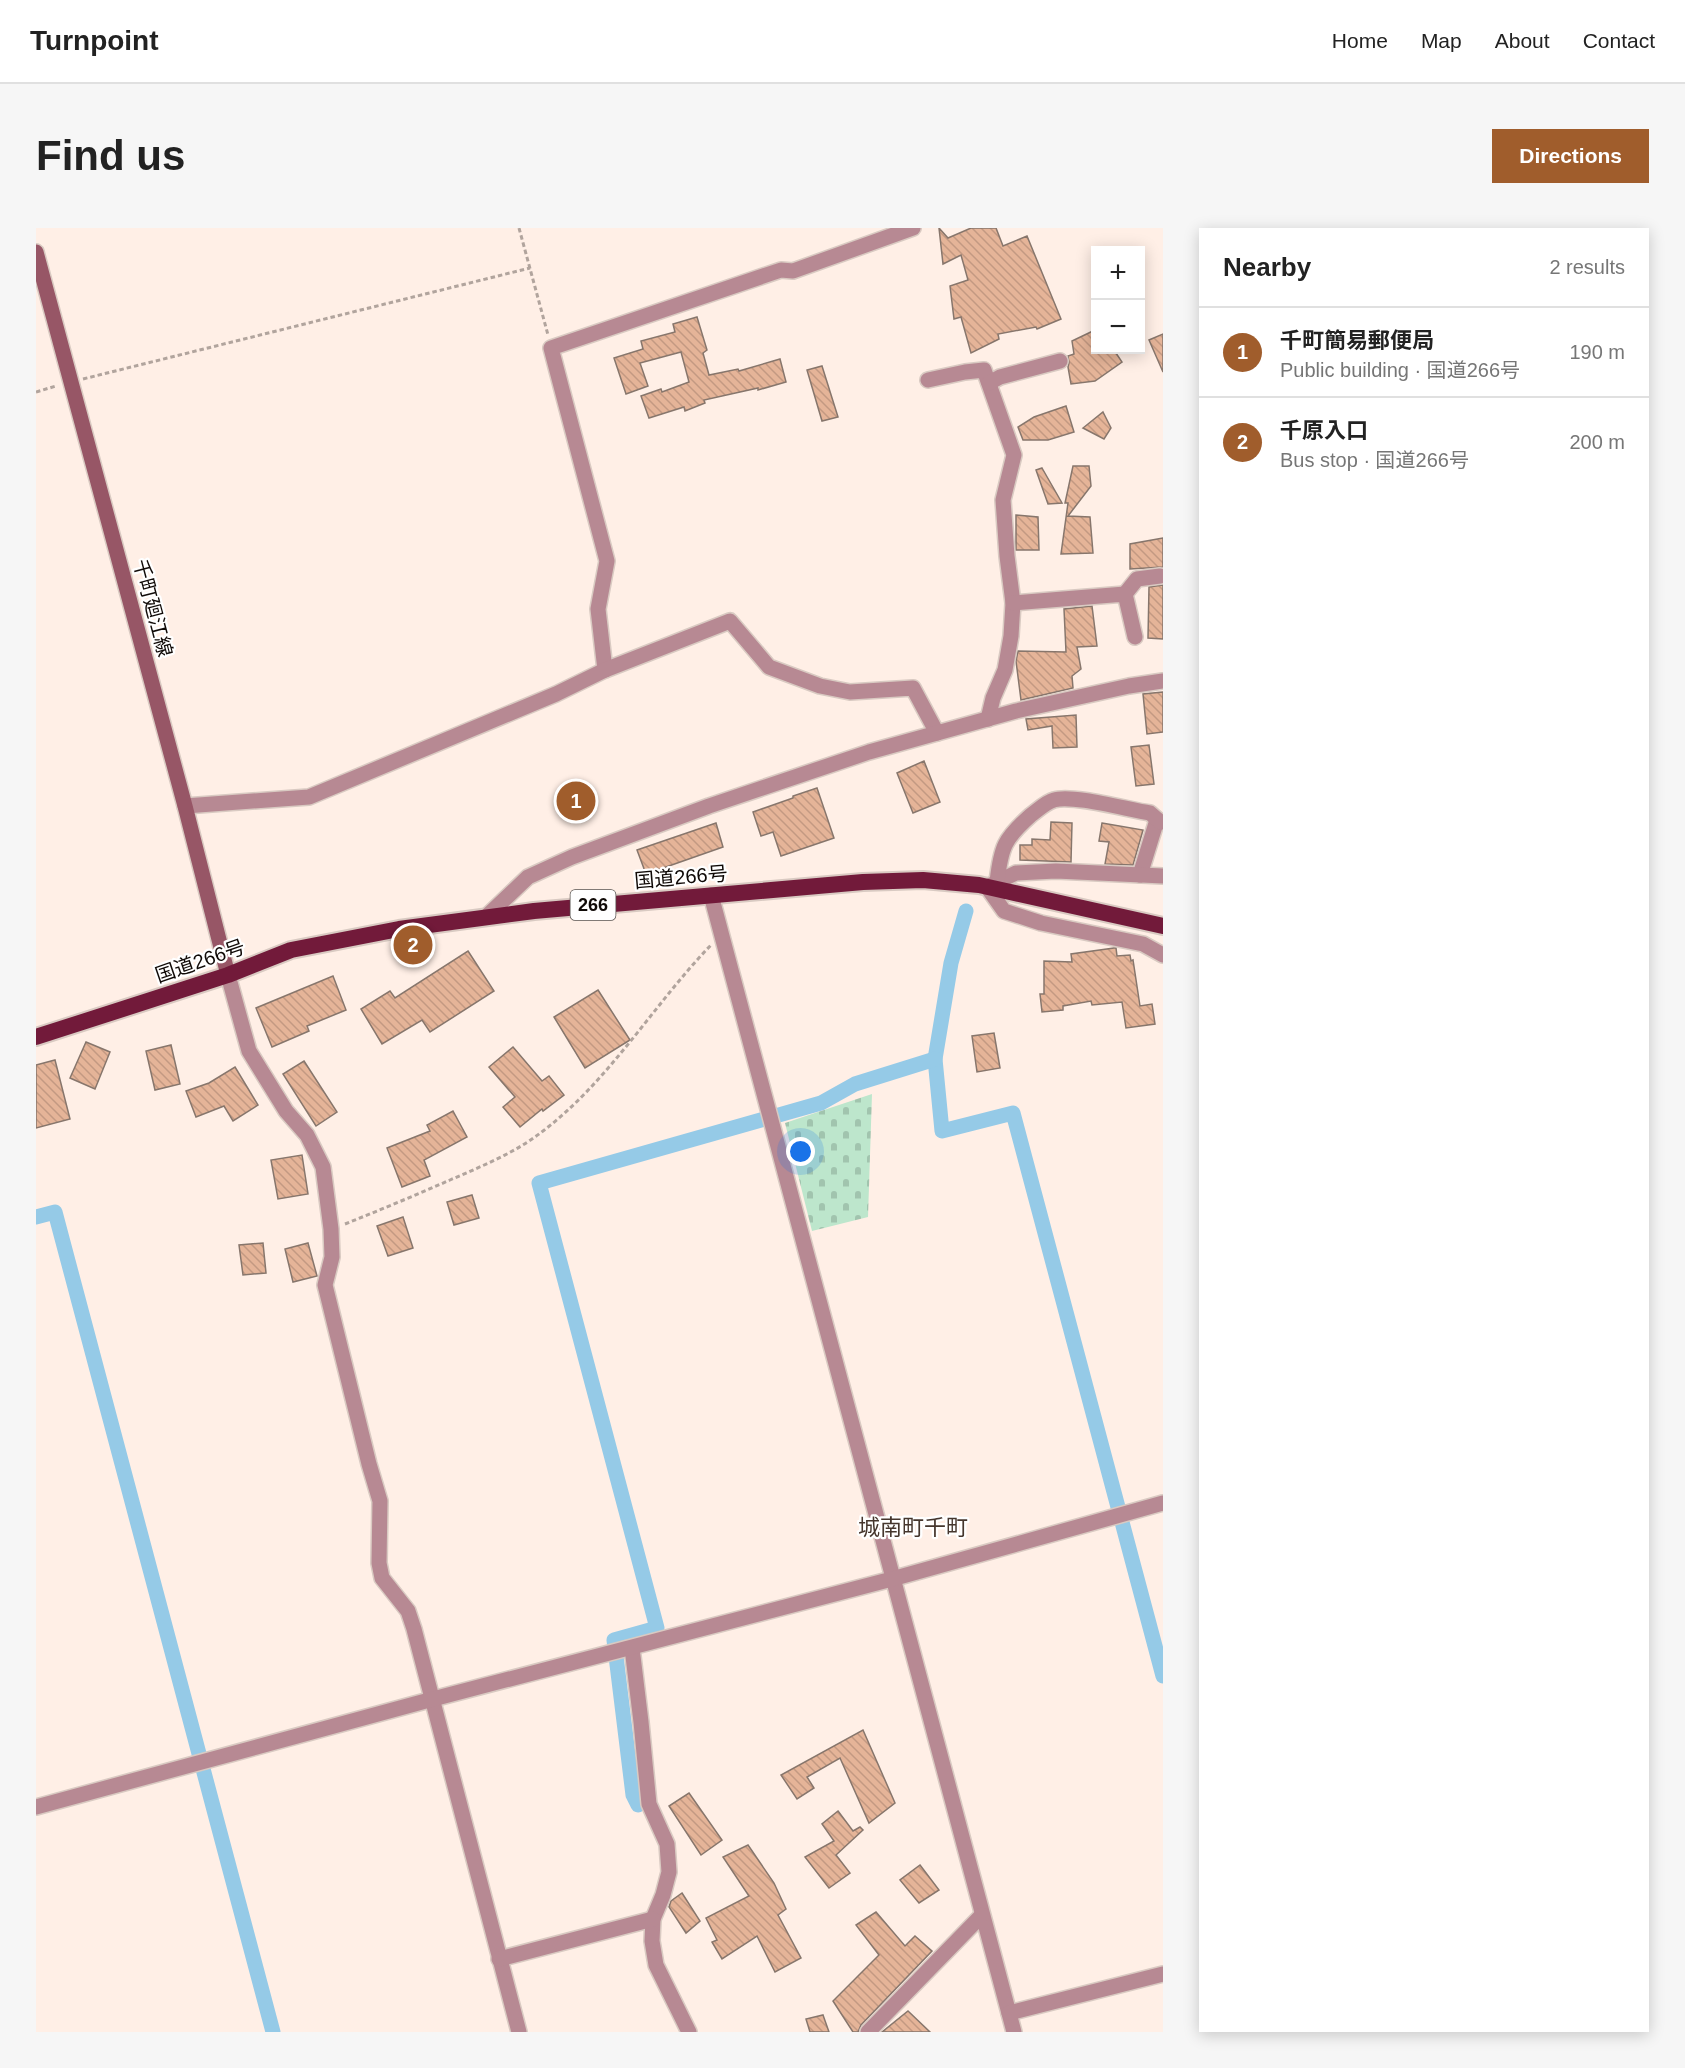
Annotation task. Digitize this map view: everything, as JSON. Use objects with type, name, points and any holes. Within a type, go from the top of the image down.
[{"type":"highway","name":"国道266号","points":[[36,1037],[228,975],[291,950],[399,929],[487,916],[863,882],[923,880],[992,884],[1163,926]]},
{"type":"main road","name":"千町廻江線","points":[[36,252],[185,806],[228,975]]},
{"type":"street","points":[[605,670],[598,609],[607,561],[551,348],[781,270],[793,271],[895,231],[913,228]]},
{"type":"street","points":[[989,383],[1000,377],[1060,361]]},
{"type":"street","points":[[928,380],[984,370],[1014,455],[1003,500],[1013,603],[1011,636],[1005,670],[993,698],[988,719]]},
{"type":"street","points":[[1013,603],[1125,594],[1137,579],[1160,576]]},
{"type":"street","points":[[1125,594],[1135,637]]},
{"type":"street","points":[[185,806],[309,797],[556,694],[605,670],[730,621],[769,667],[820,686],[850,692],[913,688],[938,733]]},
{"type":"street","points":[[487,916],[528,877],[572,857],[709,806],[869,752],[1016,711],[1129,686],[1163,681]]},
{"type":"street","points":[[1140,875],[1160,821],[1150,813],[1071,799],[1054,800],[1040,808],[1007,838],[992,884],[1004,911],[1041,922],[1143,944],[1163,955]]},
{"type":"street","points":[[992,884],[1017,873],[1056,871],[1163,876]]},
{"type":"street","points":[[711,895],[1014,2032]]},
{"type":"street","points":[[228,975],[249,1051],[286,1111],[307,1135],[323,1167],[332,1257],[325,1285],[380,1501],[379,1563],[382,1578],[408,1611],[519,2032]]},
{"type":"street","points":[[36,1807],[433,1699],[892,1579],[1163,1503]]},
{"type":"street","points":[[632,1648],[649,1804],[667,1844],[669,1872],[653,1919],[652,1941],[656,1965],[689,2032]]},
{"type":"street","points":[[868,2032],[982,1915]]},
{"type":"street","points":[[499,1959],[653,1919]]},
{"type":"street","points":[[1009,2013],[1163,1974]]},
{"type":"path","points":[[519,228],[551,348]]},
{"type":"path","points":[[36,392],[530,268]]},
{"type":"path","points":[[331,1229],[396,1204],[495,1161],[543,1131],[586,1092],[689,967],[720,935]]},
{"type":"green space","points":[[872,1094],[868,1217],[812,1231],[785,1123]]},
{"type":"building","points":[[939,228],[948,238],[971,228],[996,228],[1003,246],[1027,236],[1061,319],[1037,329],[1036,327],[998,334],[999,339],[971,353],[961,317],[954,319],[950,286],[968,280],[961,255],[943,264]]},
{"type":"building","points":[[697,317],[707,350],[703,353],[709,375],[738,369],[739,371],[780,359],[786,382],[758,390],[758,388],[704,400],[705,403],[685,411],[684,407],[649,418],[641,396],[661,389],[662,392],[689,382],[681,352],[640,363],[648,386],[626,394],[614,358],[643,349],[641,341],[675,332],[673,324]]},
{"type":"building","points":[[1091,332],[1091,354],[1117,354],[1122,362],[1095,381],[1071,384],[1068,356],[1074,354],[1072,341]]},
{"type":"building","points":[[1163,334],[1163,372],[1149,340]]},
{"type":"building","points":[[822,366],[838,417],[822,421],[807,370]]},
{"type":"building","points":[[1066,406],[1074,432],[1048,440],[1023,440],[1018,427],[1034,417]]},
{"type":"building","points":[[1103,412],[1111,428],[1104,439],[1083,428]]},
{"type":"building","points":[[1073,466],[1089,466],[1091,486],[1068,516],[1090,517],[1093,553],[1061,554],[1068,503],[1065,503]]},
{"type":"building","points":[[1042,468],[1062,503],[1048,504],[1036,470]]},
{"type":"building","points":[[1016,515],[1038,517],[1039,550],[1016,550]]},
{"type":"building","points":[[1163,538],[1163,567],[1130,569],[1130,544]]},
{"type":"building","points":[[1163,585],[1163,639],[1148,638],[1149,587]]},
{"type":"building","points":[[1092,606],[1097,646],[1077,647],[1081,669],[1072,676],[1073,688],[1021,700],[1016,661],[1018,651],[1066,652],[1064,609]]},
{"type":"building","points":[[1163,692],[1163,732],[1147,734],[1143,694]]},
{"type":"building","points":[[1076,715],[1077,747],[1053,748],[1052,726],[1028,730],[1026,719]]},
{"type":"building","points":[[1149,745],[1154,784],[1136,786],[1131,747]]},
{"type":"building","points":[[924,761],[940,802],[913,813],[897,773]]},
{"type":"building","points":[[817,788],[834,838],[781,856],[773,832],[761,836],[753,812]]},
{"type":"building","points":[[1051,822],[1072,823],[1071,862],[1020,860],[1020,845],[1032,845],[1032,839],[1050,840]]},
{"type":"building","points":[[716,823],[723,847],[646,874],[637,850]]},
{"type":"building","points":[[1102,823],[1143,830],[1133,865],[1105,864],[1109,842],[1099,841]]},
{"type":"building","points":[[1116,948],[1117,956],[1130,955],[1131,961],[1133,960],[1140,1006],[1152,1004],[1155,1024],[1126,1028],[1122,1002],[1092,1005],[1091,1001],[1063,1006],[1063,1010],[1042,1012],[1040,994],[1044,994],[1044,961],[1072,962],[1071,954]]},
{"type":"building","points":[[468,951],[494,991],[430,1032],[422,1020],[382,1044],[361,1009],[390,991],[395,998]]},
{"type":"building","points":[[333,976],[346,1010],[307,1026],[309,1031],[272,1047],[256,1008]]},
{"type":"building","points":[[598,990],[630,1040],[585,1068],[554,1017]]},
{"type":"building","points":[[994,1033],[1000,1068],[977,1072],[972,1036]]},
{"type":"building","points":[[86,1042],[110,1052],[95,1089],[70,1078]]},
{"type":"building","points":[[171,1045],[180,1084],[155,1090],[146,1051]]},
{"type":"building","points":[[513,1047],[542,1081],[549,1076],[564,1095],[520,1127],[503,1107],[515,1097],[489,1067]]},
{"type":"building","points":[[55,1060],[70,1119],[36,1128],[36,1065]]},
{"type":"building","points":[[304,1061],[337,1112],[316,1126],[283,1074]]},
{"type":"building","points":[[235,1067],[258,1105],[233,1121],[224,1106],[196,1117],[186,1091],[209,1083]]},
{"type":"building","points":[[453,1111],[467,1137],[424,1160],[430,1176],[402,1187],[387,1148],[430,1131],[427,1125]]},
{"type":"building","points":[[302,1155],[308,1194],[278,1199],[271,1160]]},
{"type":"building","points":[[472,1195],[479,1218],[454,1225],[447,1202]]},
{"type":"building","points":[[403,1217],[413,1248],[388,1256],[377,1226]]},
{"type":"building","points":[[263,1243],[266,1273],[243,1275],[239,1245]]},
{"type":"building","points":[[308,1243],[317,1276],[293,1282],[285,1249]]},
{"type":"building","points":[[863,1730],[895,1803],[869,1823],[840,1758],[807,1777],[814,1788],[797,1799],[781,1775]]},
{"type":"building","points":[[689,1793],[722,1840],[701,1855],[669,1806]]},
{"type":"building","points":[[838,1811],[853,1831],[860,1827],[863,1830],[836,1855],[850,1873],[829,1888],[805,1857],[834,1841],[822,1824]]},
{"type":"building","points":[[748,1845],[774,1883],[786,1909],[778,1915],[801,1958],[775,1972],[757,1936],[722,1959],[712,1942],[717,1940],[706,1918],[749,1896],[723,1857]]},
{"type":"building","points":[[920,1865],[939,1890],[919,1903],[900,1880]]},
{"type":"building","points":[[682,1893],[700,1921],[686,1933],[669,1907],[671,1901]]},
{"type":"building","points":[[876,1912],[905,1946],[915,1936],[932,1951],[861,2025],[858,2032],[853,2032],[833,2001],[879,1955],[856,1925]]},
{"type":"building","points":[[908,2011],[930,2032],[882,2032]]},
{"type":"building","points":[[823,2015],[829,2032],[810,2032],[806,2019]]},
{"type":"waterway","points":[[966,911],[951,963],[935,1059],[942,1131],[1013,1113],[1163,1676]]},
{"type":"waterway","points":[[638,1805],[633,1795],[614,1640],[657,1628],[539,1183],[821,1103],[855,1084],[935,1059]]},
{"type":"waterway","points":[[36,1217],[55,1212],[273,2032]]},
{"type":"place","name":"千町簡易郵便局","points":[[576,801]]},
{"type":"place","name":"千原入口","points":[[413,945]]},
{"type":"district","name":"城南町千町","points":[[913,1527]]}]
